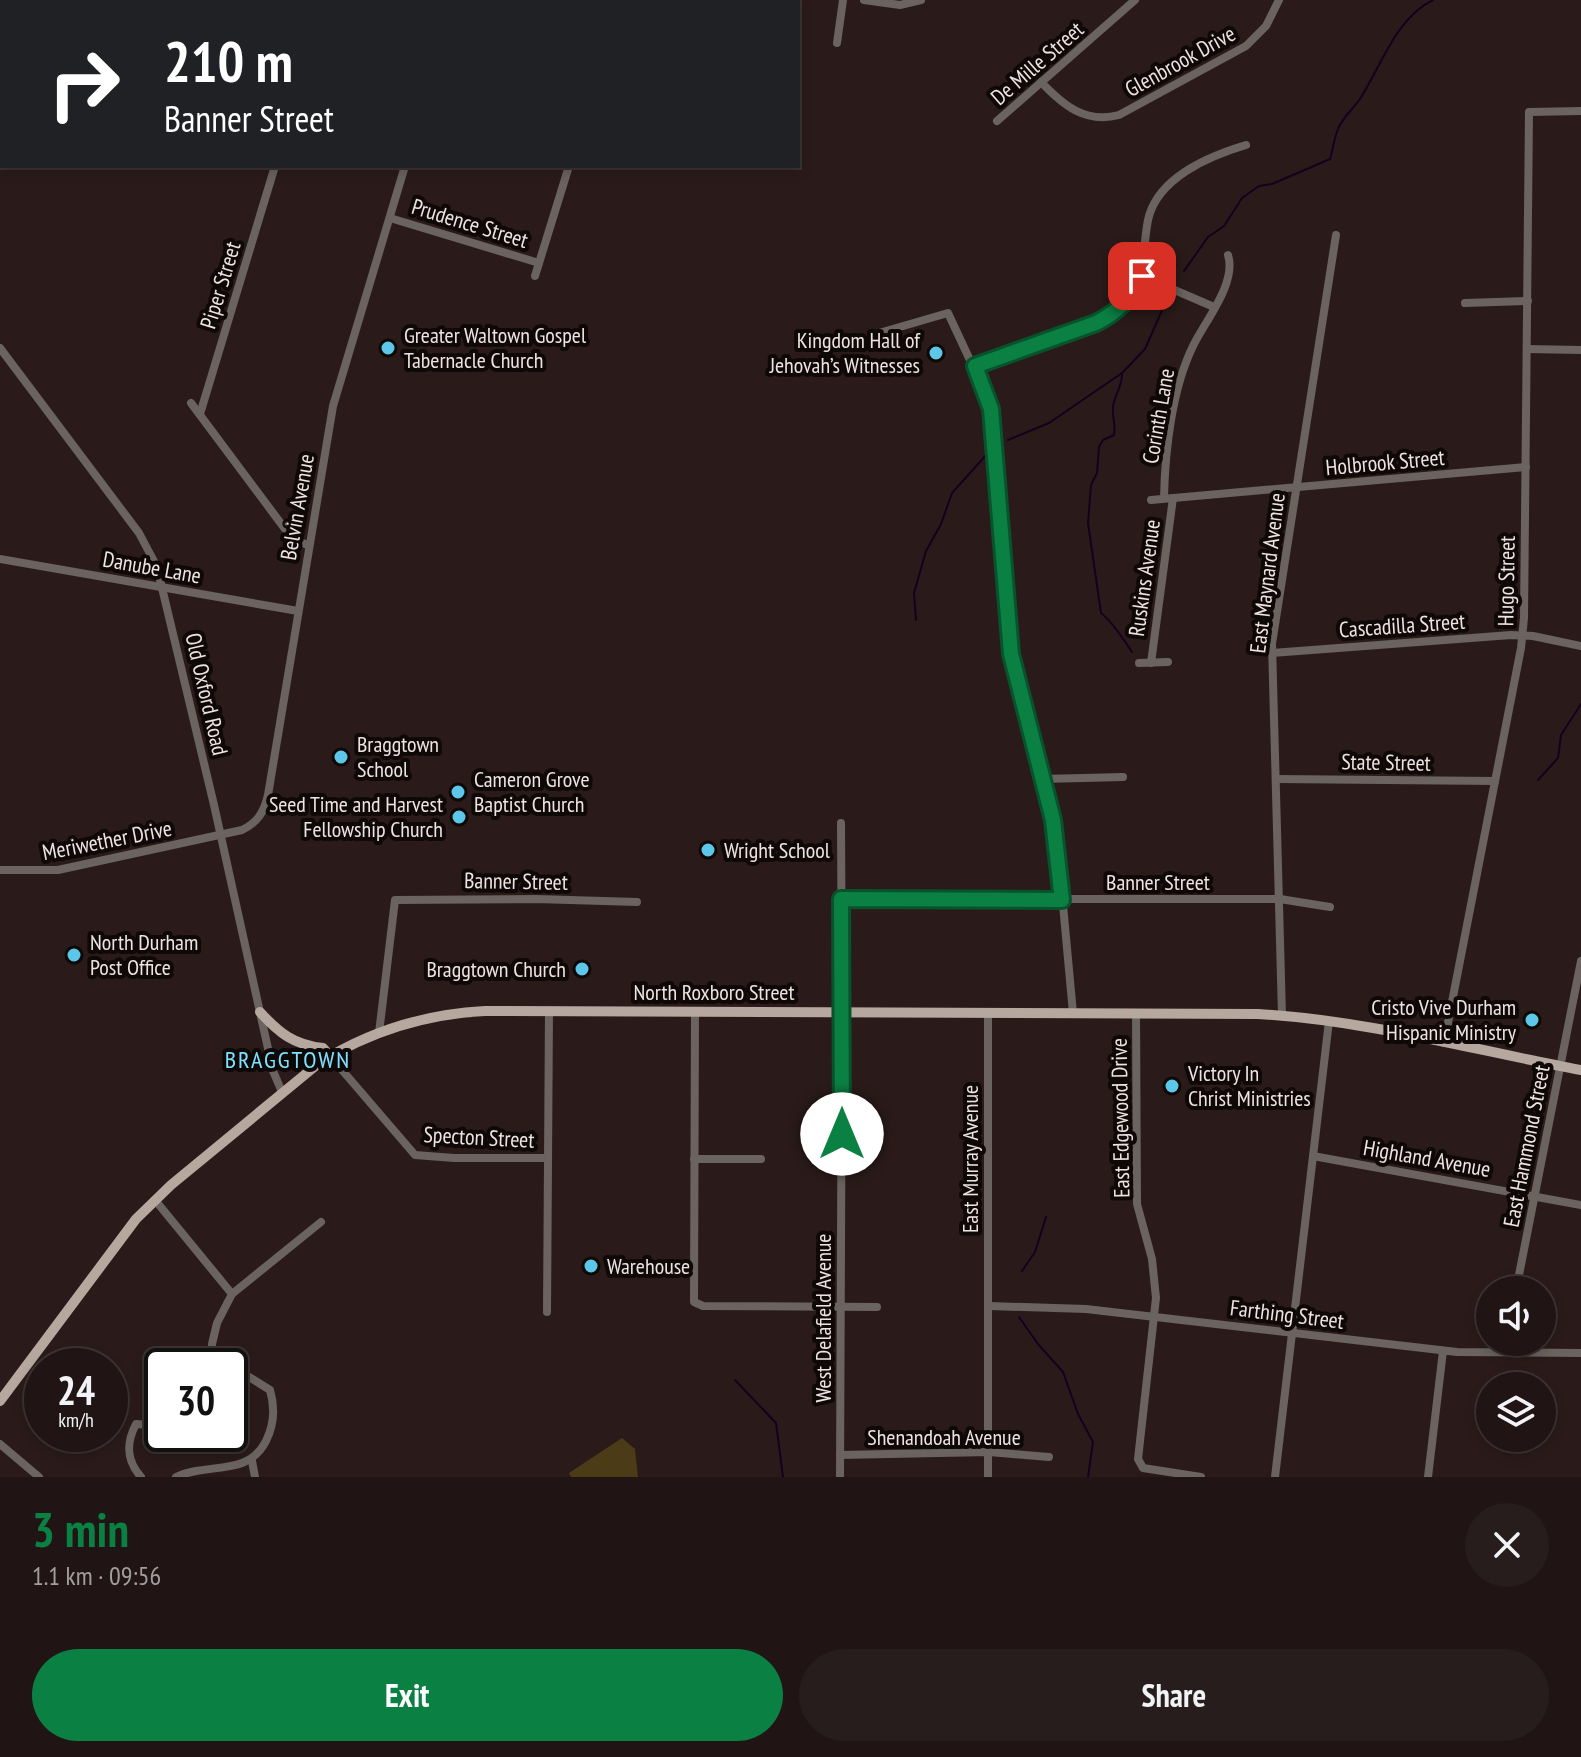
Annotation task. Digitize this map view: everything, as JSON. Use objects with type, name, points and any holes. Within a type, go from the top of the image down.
[{"type":"main road","name":"North Roxboro Street","points":[[1,1398],[116,1244],[155,1200],[282,1092],[330,1056],[379,1033],[425,1017],[450,1013],[549,1011],[1282,1015],[1329,1021],[1581,1070]]},
{"type":"main road","points":[[260,1012],[287,1039],[323,1048],[330,1056]]},
{"type":"street","points":[[837,43],[843,0]]},
{"type":"street","points":[[864,0],[900,5],[921,0]]},
{"type":"street","name":"De Mille Street","points":[[997,121],[1135,0]]},
{"type":"street","name":"Glenbrook Drive","points":[[1041,82],[1075,111],[1096,117],[1119,115],[1246,46],[1266,26],[1279,0]]},
{"type":"street","name":"Hugo Street","points":[[1444,1043],[1522,636],[1529,112],[1581,111]]},
{"type":"street","points":[[975,366],[1104,320],[1126,301],[1142,276],[1149,218],[1165,188],[1179,176],[1246,145]]},
{"type":"street","name":"Piper Street","points":[[200,414],[274,168]]},
{"type":"street","name":"Belvin Avenue","points":[[221,835],[252,825],[264,810],[333,406],[404,168]]},
{"type":"street","points":[[535,276],[568,168]]},
{"type":"street","name":"Prudence Street","points":[[390,218],[539,263]]},
{"type":"street","name":"East Maynard Avenue","points":[[1282,1015],[1272,653],[1278,597],[1336,235]]},
{"type":"street","name":"Corinth Lane","points":[[1169,498],[1179,379],[1194,342],[1230,273],[1228,255]]},
{"type":"street","points":[[1142,276],[1214,307]]},
{"type":"street","points":[[1465,303],[1528,301]]},
{"type":"street","points":[[879,333],[948,313],[975,366],[991,409],[1011,654],[1057,840],[1073,1013]]},
{"type":"street","name":"Old Oxford Road","points":[[0,348],[149,549],[163,587],[275,1076],[282,1092]]},
{"type":"street","points":[[1527,349],[1581,350]]},
{"type":"street","points":[[191,403],[291,537],[309,546]]},
{"type":"street","name":"Holbrook Street","points":[[1151,500],[1526,467]]},
{"type":"street","name":"Ruskins Avenue","points":[[1151,663],[1169,498]]},
{"type":"street","name":"Danube Lane","points":[[0,559],[298,611]]},
{"type":"street","name":"Cascadilla Street","points":[[1272,653],[1522,636],[1581,646]]},
{"type":"street","points":[[1139,663],[1168,662]]},
{"type":"street","points":[[1042,779],[1123,777]]},
{"type":"street","name":"State Street","points":[[1276,779],[1495,781]]},
{"type":"street","name":"West Delafield Avenue","points":[[840,1477],[841,823]]},
{"type":"street","name":"Meriwether Drive","points":[[0,870],[58,870],[221,835]]},
{"type":"street","name":"Banner Street","points":[[841,899],[1280,899],[1330,907]]},
{"type":"street","name":"Banner Street","points":[[379,1033],[395,900],[637,902]]},
{"type":"street","name":"East Hammond Street","points":[[1519,1276],[1581,961]]},
{"type":"street","points":[[547,1312],[549,1011]]},
{"type":"street","points":[[695,1012],[694,1302],[703,1306],[877,1307]]},
{"type":"street","name":"East Murray Avenue","points":[[988,1013],[988,1477]]},
{"type":"street","name":"East Edgewood Drive","points":[[1136,1013],[1137,1204],[1152,1259],[1156,1298],[1138,1459],[1143,1468],[1201,1477]]},
{"type":"street","points":[[1275,1477],[1329,1021]]},
{"type":"street","name":"Specton Street","points":[[330,1056],[415,1155],[547,1158]]},
{"type":"street","name":"Highland Avenue","points":[[1313,1156],[1581,1205]]},
{"type":"street","points":[[694,1159],[761,1159]]},
{"type":"street","points":[[155,1200],[232,1294]]},
{"type":"street","points":[[212,1348],[217,1323],[232,1294],[321,1222]]},
{"type":"street","name":"Farthing Street","points":[[989,1306],[1086,1309],[1443,1351],[1476,1352]]},
{"type":"street","points":[[1428,1477],[1443,1351]]},
{"type":"street","name":"Farthing Street","points":[[1556,1353],[1581,1353]]},
{"type":"street","points":[[176,1477],[192,1471],[228,1470],[252,1461],[262,1450],[269,1435],[273,1402],[270,1390],[248,1376]]},
{"type":"street","points":[[141,1477],[128,1457],[130,1436],[136,1424],[144,1425]]},
{"type":"street","points":[[0,1444],[39,1477]]},
{"type":"street","name":"Shenandoah Avenue","points":[[840,1455],[989,1452],[1049,1457]]},
{"type":"street","points":[[252,1461],[255,1477]]},
{"type":"shaded area","points":[[622,1438],[635,1449],[638,1477],[571,1477],[569,1473]]},
{"type":"waterway","points":[[1184,271],[1208,237],[1224,226],[1242,198],[1259,186],[1272,184],[1330,159],[1340,125],[1360,99],[1390,44],[1409,18],[1433,0]]},
{"type":"waterway","points":[[1008,440],[1049,423],[1122,373],[1145,349],[1163,308]]},
{"type":"waterway","points":[[1122,373],[1113,407],[1114,435],[1103,440],[1099,447],[1097,473],[1091,485],[1088,523],[1101,613],[1132,652]]},
{"type":"waterway","points":[[916,620],[914,593],[926,551],[941,524],[952,493],[987,454]]},
{"type":"waterway","points":[[1538,780],[1558,758],[1561,735],[1581,704]]},
{"type":"waterway","points":[[1022,1271],[1035,1252],[1046,1217]]},
{"type":"waterway","points":[[1019,1317],[1063,1372],[1078,1414],[1093,1442],[1088,1477]]},
{"type":"waterway","points":[[735,1380],[776,1423],[783,1477]]},
{"type":"place","name":"Greater Waltown Gospel Tabernacle Church","points":[[388,348]]},
{"type":"place","name":"Kingdom Hall of Jehovah’s Witnesses","points":[[936,353]]},
{"type":"place","name":"Braggtown School","points":[[341,757]]},
{"type":"place","name":"Cameron Grove Baptist Church","points":[[458,792]]},
{"type":"place","name":"Seed Time and Harvest Fellowship Church","points":[[459,817]]},
{"type":"place","name":"Wright School","points":[[708,850]]},
{"type":"place","name":"North Durham Post Office","points":[[74,955]]},
{"type":"place","name":"Braggtown Church","points":[[582,969]]},
{"type":"place","name":"Cristo Vive Durham Hispanic Ministry","points":[[1532,1020]]},
{"type":"place","name":"Victory In Christ Ministries","points":[[1172,1086]]},
{"type":"place","name":"Warehouse","points":[[591,1266]]},
{"type":"district","name":"BRAGGTOWN","points":[[288,1059]]},
{"type":"route","points":[[842,1134],[841,899],[1062,900],[1053,820],[1011,654],[991,409],[975,366],[1111,316],[1134,292],[1142,276]]}]
